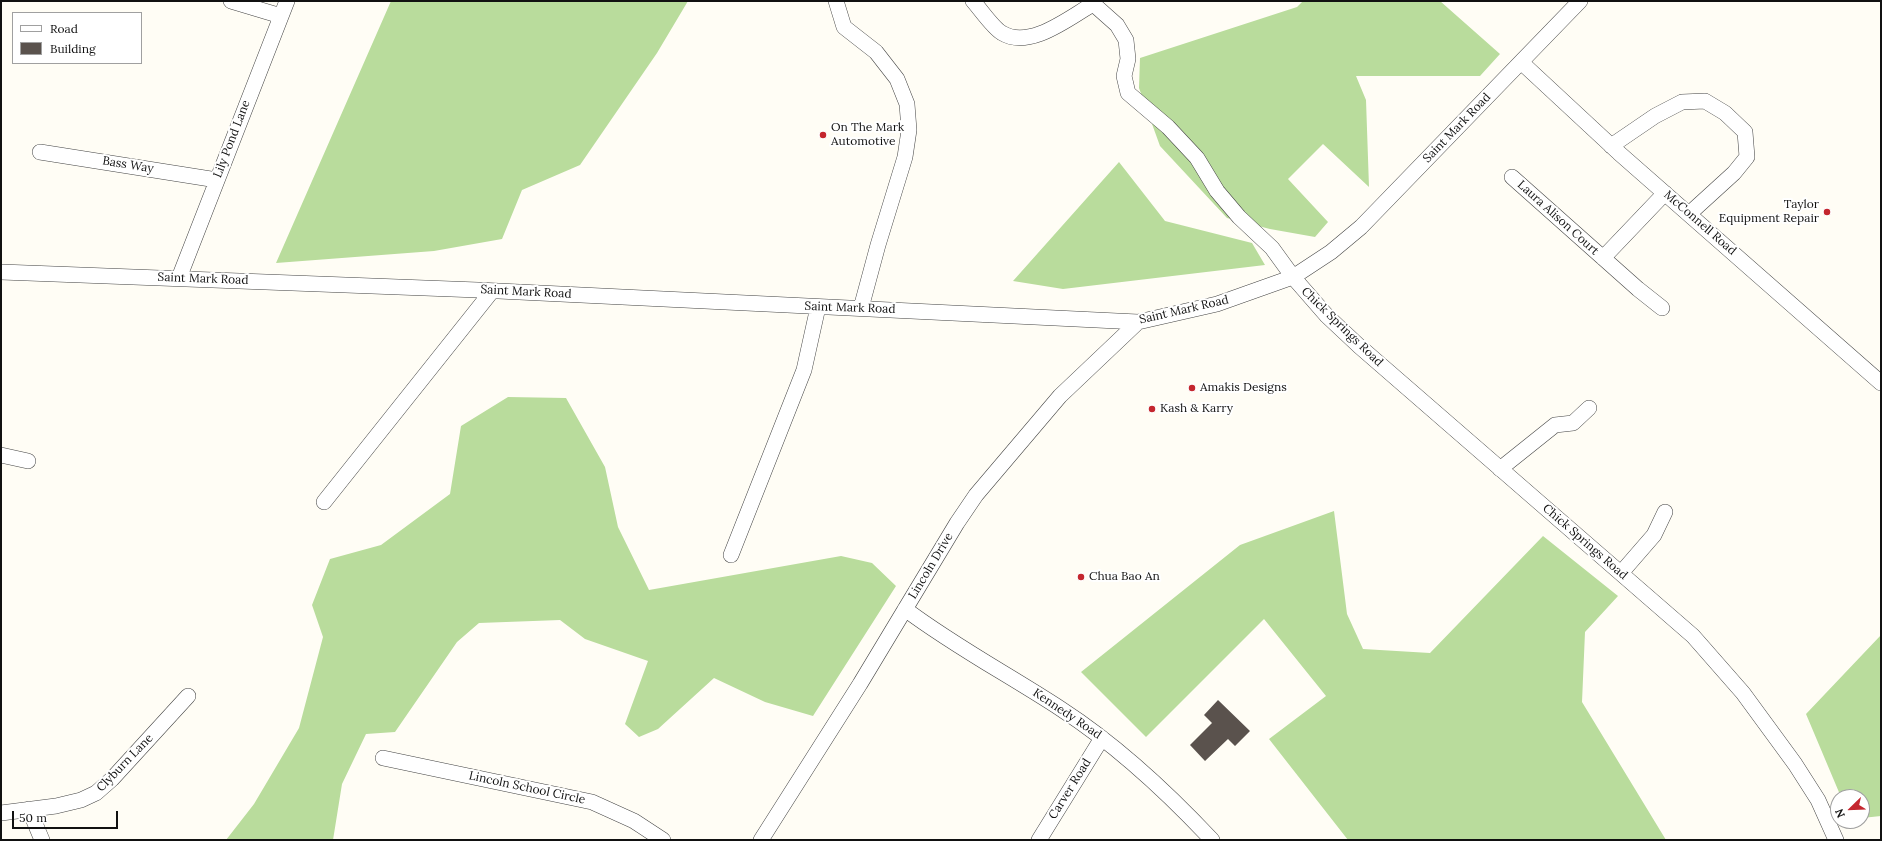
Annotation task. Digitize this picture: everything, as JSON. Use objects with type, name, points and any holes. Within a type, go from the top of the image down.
[{"type":"street","points":[[231,1],[281,16]]},
{"type":"street","name":"Lily Pond Lane","points":[[179,278],[287,1]]},
{"type":"street","points":[[836,1],[844,26],[876,52],[897,79],[907,104],[909,130],[905,157],[878,245],[861,308]]},
{"type":"street","points":[[973,1],[1002,33],[1020,38],[1045,33],[1091,2]]},
{"type":"street","name":"Saint Mark Road","points":[[1,272],[492,291],[1138,322],[1218,304],[1293,277],[1331,252],[1360,227],[1580,1]]},
{"type":"street","name":"Chick Springs Road","points":[[1091,2],[1117,26],[1126,40],[1128,59],[1124,76],[1128,93],[1168,127],[1197,158],[1218,191],[1239,217],[1272,248],[1293,277],[1327,316],[1359,346],[1693,636],[1735,684],[1795,764],[1818,800],[1836,840]]},
{"type":"street","name":"McConnell Road","points":[[1521,62],[1611,146],[1881,383]]},
{"type":"street","points":[[1611,146],[1655,116],[1682,102],[1705,101],[1725,113],[1745,132],[1747,156],[1734,173],[1689,214]]},
{"type":"street","name":"Bass Way","points":[[40,152],[216,180]]},
{"type":"street","name":"Laura Alison Court","points":[[1512,177],[1662,308]]},
{"type":"street","points":[[1604,258],[1666,193]]},
{"type":"street","points":[[324,502],[492,291]]},
{"type":"street","points":[[731,555],[804,370],[818,307]]},
{"type":"street","name":"Lincoln Drive","points":[[761,840],[860,684],[957,523],[994,473],[1060,396],[1138,322]]},
{"type":"street","points":[[1500,469],[1555,425],[1573,423],[1589,408]]},
{"type":"street","points":[[1,455],[28,461]]},
{"type":"street","points":[[1621,573],[1654,535],[1665,512]]},
{"type":"street","name":"Kennedy Road","points":[[905,608],[926,625],[1062,709],[1102,738],[1135,763],[1173,799],[1212,840]]},
{"type":"street","name":"Clyburn Lane","points":[[1,813],[62,804],[80,800],[96,793],[112,779],[188,696]]},
{"type":"street","name":"Carver Road","points":[[1039,840],[1102,738]]},
{"type":"street","name":"Lincoln School Circle","points":[[383,758],[592,802],[634,821],[662,840]]},
{"type":"street","points":[[29,809],[42,840]]},
{"type":"green space","points":[[391,1],[688,1],[657,53],[580,165],[522,190],[502,239],[434,251],[276,263]]},
{"type":"green space","points":[[1303,1],[1440,1],[1500,54],[1480,76],[1356,76],[1366,100],[1369,187],[1323,144],[1288,179],[1328,222],[1315,237],[1270,229],[1227,218],[1160,146],[1139,88],[1140,58],[1297,7]]},
{"type":"green space","points":[[1119,162],[1165,221],[1252,243],[1265,265],[1063,289],[1013,281]]},
{"type":"green space","points":[[508,397],[566,398],[605,467],[618,527],[649,590],[841,556],[872,563],[896,586],[813,716],[765,702],[714,678],[658,729],[639,737],[625,724],[648,661],[585,639],[560,620],[479,623],[457,642],[395,732],[366,734],[342,784],[333,840],[226,840],[254,804],[299,728],[323,637],[312,605],[330,559],[381,545],[450,494],[461,426]]},
{"type":"green space","points":[[1334,511],[1347,614],[1363,649],[1430,653],[1543,536],[1618,596],[1585,632],[1582,702],[1666,840],[1348,840],[1269,739],[1326,696],[1264,619],[1146,737],[1081,672],[1240,545]]},
{"type":"green space","points":[[1881,635],[1881,816],[1870,817],[1870,789],[1838,789],[1806,714]]},
{"type":"building","points":[[1218,700],[1250,731],[1235,746],[1228,739],[1205,761],[1190,745],[1212,723],[1204,715]]},
{"type":"place","name":"On The Mark Automotive","points":[[823,135]]},
{"type":"place","name":"Taylor Equipment Repair","points":[[1827,212]]},
{"type":"place","name":"Amakis Designs","points":[[1192,388]]},
{"type":"place","name":"Kash & Karry","points":[[1152,409]]},
{"type":"place","name":"Chua Bao An","points":[[1081,577]]}]
